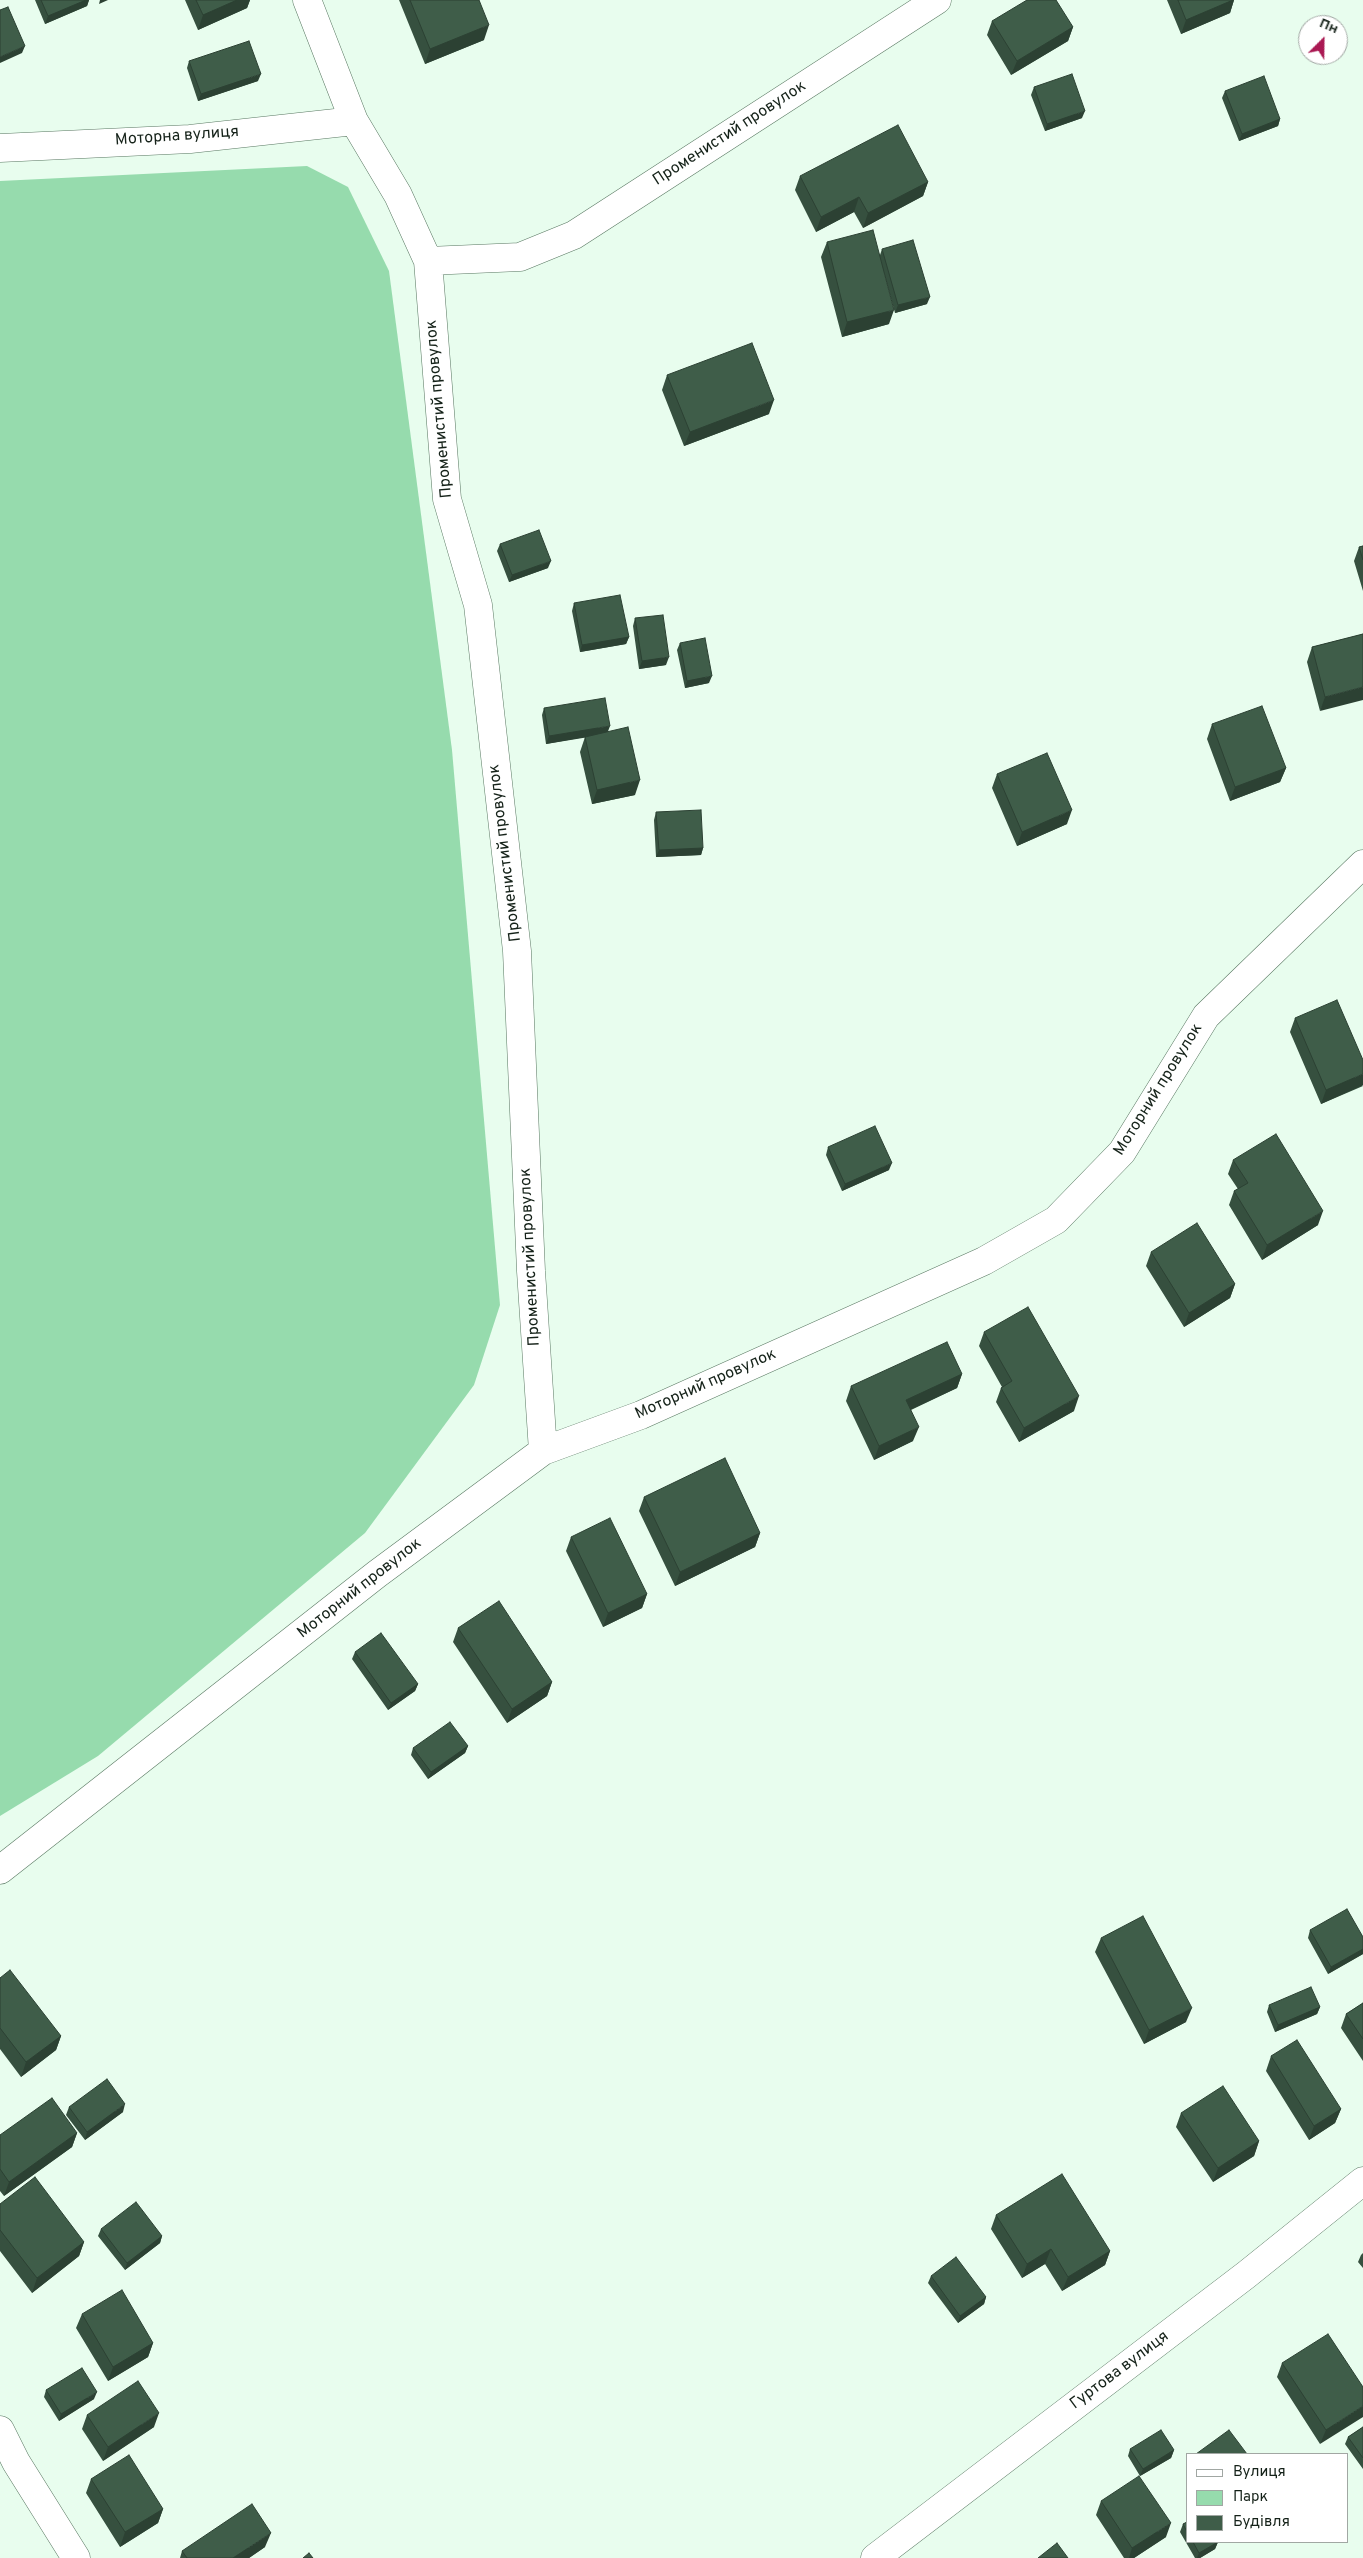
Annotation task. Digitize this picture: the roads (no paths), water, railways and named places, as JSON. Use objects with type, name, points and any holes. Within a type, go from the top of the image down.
[{"type":"street","name":"Променистий провулок","points":[[307,0],[354,121],[398,195],[428,261],[447,499],[478,605],[518,951],[531,1271],[543,1451]]},
{"type":"street","name":"Променистий провулок","points":[[428,261],[520,257],[574,235],[938,0]]},
{"type":"street","name":"Моторна вулиця","points":[[0,148],[8,146],[190,139],[354,121]]},
{"type":"street","name":"Моторний провулок","points":[[0,1870],[377,1574],[543,1451],[641,1415],[975,1265],[1056,1220],[1122,1152],[1206,1016],[1363,864]]},
{"type":"street","name":"Гуртова вулиця","points":[[875,2558],[1238,2281],[1363,2181]]},
{"type":"street","points":[[0,2430],[16,2462],[76,2558]]}]
